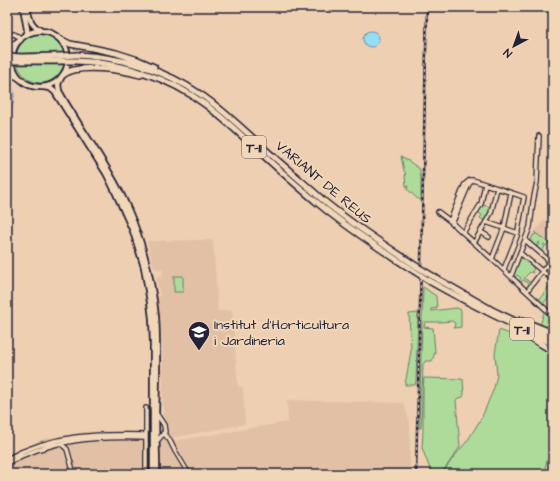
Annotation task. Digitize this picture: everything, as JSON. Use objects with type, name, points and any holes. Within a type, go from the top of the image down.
[{"type":"highway","points":[[7,46],[14,44],[22,38]]},
{"type":"highway","points":[[60,39],[70,44],[116,53],[138,60],[170,74],[200,94]]},
{"type":"highway","points":[[7,55],[21,59]]},
{"type":"highway","name":"VARIANT DE REUS","points":[[7,62],[21,59],[103,57],[140,66],[176,79],[219,108],[326,202],[456,296],[553,339]]},
{"type":"highway","name":"VARIANT DE REUS","points":[[77,58],[131,69],[158,78],[187,92],[214,111],[322,206],[367,240],[414,272],[432,279]]},
{"type":"highway","points":[[62,77],[68,72],[78,70],[116,70],[143,76],[187,92]]},
{"type":"highway","points":[[7,74],[16,76],[20,79]]},
{"type":"highway","points":[[553,333],[496,310],[491,312],[494,318],[553,351]]},
{"type":"highway","name":"VARIANT DE REUS","points":[[491,312],[553,344]]},
{"type":"main road","points":[[23,7],[27,29],[26,34],[14,49],[12,58],[14,68],[20,79],[27,84],[50,88],[55,92],[106,173],[124,210],[137,243],[145,274],[152,318],[153,474]]},
{"type":"main road","points":[[27,7],[31,23],[37,29],[49,32],[60,39],[66,49],[68,58],[67,66],[58,84],[59,91],[118,188],[140,241],[147,266],[156,316],[156,474]]},
{"type":"main road","points":[[22,38],[30,33],[42,31]]},
{"type":"main road","points":[[43,87],[54,83],[62,77]]},
{"type":"street","points":[[7,36],[14,34],[22,38]]},
{"type":"street","points":[[511,276],[530,227],[532,202],[537,182],[539,136]]},
{"type":"street","points":[[451,222],[468,182],[475,181],[524,197],[518,233],[504,270]]},
{"type":"street","points":[[463,233],[481,204],[485,184]]},
{"type":"street","points":[[474,243],[491,213],[497,188]]},
{"type":"street","points":[[492,259],[504,228],[512,193]]},
{"type":"street","points":[[438,212],[511,276],[553,316]]},
{"type":"street","points":[[486,222],[518,233]]},
{"type":"street","points":[[481,232],[489,237]]},
{"type":"street","points":[[525,240],[551,262],[527,291]]},
{"type":"street","points":[[520,252],[553,280]]},
{"type":"street","points":[[146,408],[146,474]]},
{"type":"street","points":[[156,413],[164,425],[164,432],[156,441]]},
{"type":"street","points":[[163,433],[169,440],[189,474]]},
{"type":"street","points":[[7,459],[42,444],[75,437],[96,435],[146,437]]},
{"type":"street","points":[[7,463],[33,451],[60,443],[96,438],[146,437]]},
{"type":"street","points":[[67,448],[71,441]]},
{"type":"street","points":[[60,443],[67,448],[74,474]]},
{"type":"shaded area","points":[[545,219],[553,225],[553,246],[534,232]]},
{"type":"shaded area","name":"Institut d'Horticultura i Jardineria","points":[[213,240],[218,311],[232,310],[238,387],[243,387],[245,424],[171,438],[169,437],[166,421],[163,418],[162,337],[157,296],[160,296],[156,278],[163,275],[163,270],[154,268],[147,241]]},
{"type":"shaded area","points":[[287,400],[404,403],[410,423],[410,474],[7,474],[7,454],[44,439],[84,432],[144,431],[173,441],[288,422]]},
{"type":"green space","points":[[41,34],[49,36],[55,40],[64,52],[17,53],[20,45],[26,39]]},
{"type":"green space","points":[[17,65],[64,65],[60,73],[54,78],[48,82],[41,83],[34,82],[28,78],[22,73]]},
{"type":"green space","points":[[401,156],[420,169],[421,200],[419,200],[407,189],[406,174]]},
{"type":"green space","points":[[482,205],[492,207],[491,212],[485,221],[480,218],[482,215],[478,212]]},
{"type":"green space","points":[[534,232],[549,243],[546,246],[544,244],[543,245],[545,247],[541,252],[536,248],[540,243],[539,242],[535,247],[530,243],[533,235],[536,234]]},
{"type":"green space","points":[[521,255],[533,265],[532,267],[534,266],[532,271],[533,273],[530,272],[524,278],[531,283],[530,284],[523,280],[521,282],[519,281],[521,278],[517,275],[515,277],[512,274]]},
{"type":"green space","points":[[174,276],[183,276],[183,292],[174,292]]},
{"type":"green space","points":[[553,281],[553,291],[543,304],[539,300]]},
{"type":"green space","points":[[423,287],[436,296],[437,308],[431,309],[431,311],[457,308],[461,310],[461,327],[454,328],[455,323],[452,321],[425,322],[424,327],[433,328],[435,352],[432,361],[426,361],[423,364],[421,428],[419,428]]},
{"type":"green space","points":[[544,312],[553,319],[553,331],[540,326]]},
{"type":"green space","points":[[418,313],[416,381],[415,385],[405,385],[411,351],[409,314]]},
{"type":"green space","points":[[499,330],[531,342],[553,354],[553,462],[547,460],[544,472],[529,474],[442,474],[468,440],[482,417],[494,388],[497,375],[495,354]]},
{"type":"green space","points":[[424,378],[463,379],[463,397],[456,400],[460,447],[441,474],[432,474],[422,448]]},
{"type":"water","points":[[368,31],[374,31],[379,36],[377,45],[374,47],[368,47],[363,42],[363,36]]},
{"type":"waterway","points":[[7,79],[12,85],[14,91],[13,105]]},
{"type":"waterway","points":[[7,114],[12,107]]},
{"type":"railway","points":[[416,474],[427,7]]},
{"type":"place","name":"Institut d'Horticultura i Jardineria","points":[[199,352]]}]
